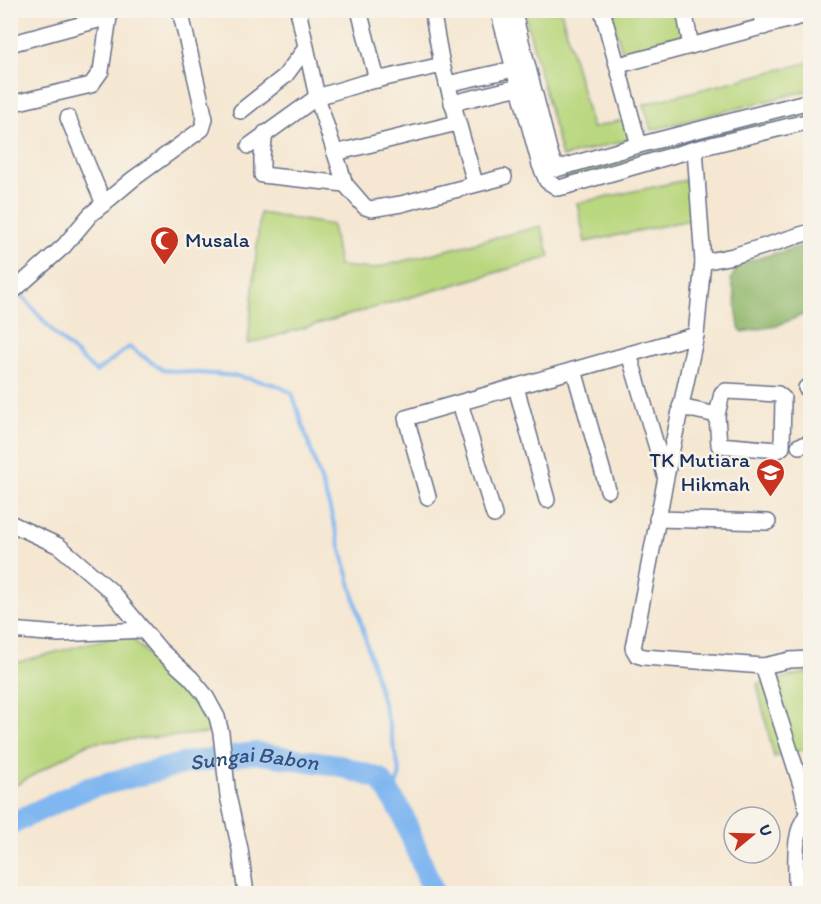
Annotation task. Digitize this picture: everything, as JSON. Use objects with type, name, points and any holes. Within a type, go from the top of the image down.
[{"type":"street","points":[[14,290],[64,246],[104,204],[142,171],[192,138],[205,124],[180,10]]},
{"type":"street","points":[[298,10],[317,97],[345,184],[362,205],[371,209],[401,204],[504,177]]},
{"type":"street","points":[[359,10],[382,79]]},
{"type":"street","points":[[369,10],[382,79]]},
{"type":"street","points":[[432,10],[442,65],[475,183]]},
{"type":"street","points":[[602,10],[619,65],[639,145]]},
{"type":"street","points":[[684,10],[691,46]]},
{"type":"street","points":[[760,10],[764,27]]},
{"type":"street","points":[[10,44],[110,14],[101,71],[91,85],[10,104]]},
{"type":"street","points":[[507,15],[514,69],[540,165],[551,175],[558,188],[810,121]]},
{"type":"street","points":[[507,15],[550,153],[551,175]]},
{"type":"street","points":[[619,65],[810,15]]},
{"type":"street","points":[[241,111],[285,76],[306,48]]},
{"type":"street","points":[[249,146],[317,97],[442,65]]},
{"type":"street","points":[[447,84],[514,69]]},
{"type":"street","points":[[452,103],[519,87]]},
{"type":"street","points":[[551,175],[639,145],[810,101]]},
{"type":"street","points":[[68,118],[104,204]]},
{"type":"street","points":[[335,153],[457,123]]},
{"type":"street","points":[[265,133],[262,175],[345,184]]},
{"type":"street","points":[[696,150],[703,262],[696,335],[657,519],[635,634],[635,652],[644,657],[763,666],[790,660],[810,659]]},
{"type":"street","points":[[703,262],[733,256],[810,232]]},
{"type":"street","points":[[428,497],[406,418],[696,335]]},
{"type":"street","points":[[629,354],[666,477]]},
{"type":"street","points":[[574,370],[608,490]]},
{"type":"street","points":[[516,387],[547,500]]},
{"type":"street","points":[[724,392],[778,394],[783,399],[782,447],[778,450],[719,445],[717,415],[724,392]]},
{"type":"street","points":[[460,403],[494,515]]},
{"type":"street","points":[[680,407],[717,415]]},
{"type":"street","points":[[657,519],[768,522]]},
{"type":"street","points":[[10,524],[59,546],[111,591],[160,650],[205,695],[217,717],[221,733],[228,796],[240,849],[246,894]]},
{"type":"street","points":[[10,630],[59,634],[143,630]]},
{"type":"street","points":[[763,666],[808,814],[801,821],[797,832],[796,894]]},
{"type":"green space","points":[[524,11],[561,11],[592,128],[626,119],[631,139],[562,157]]},
{"type":"green space","points":[[610,11],[678,11],[685,37],[623,54]]},
{"type":"green space","points":[[810,62],[810,90],[651,130],[644,104]]},
{"type":"green space","points":[[810,110],[810,117],[565,179],[563,172]]},
{"type":"green space","points":[[687,180],[695,219],[585,242],[577,203]]},
{"type":"green space","points":[[260,213],[332,225],[339,266],[372,269],[541,226],[550,257],[248,344]]},
{"type":"green space","points":[[805,245],[810,269],[810,312],[776,326],[742,332],[739,327],[731,280],[738,264]]},
{"type":"green space","points":[[127,633],[208,716],[210,733],[89,743],[11,788],[11,664]]},
{"type":"green space","points":[[810,672],[810,748],[774,757],[757,684]]},
{"type":"waterway","points":[[18,291],[56,335],[96,372],[129,347],[163,370],[237,376],[276,385],[292,393],[328,502],[389,725],[400,774],[392,798]]},
{"type":"waterway","name":"Sungai Babon","points":[[10,824],[85,789],[186,763],[255,753],[337,765],[380,779],[402,813],[434,894]]},
{"type":"place","name":"Musala","points":[[164,266]]},
{"type":"place","name":"TK Mutiara Hikmah","points":[[771,498]]}]
